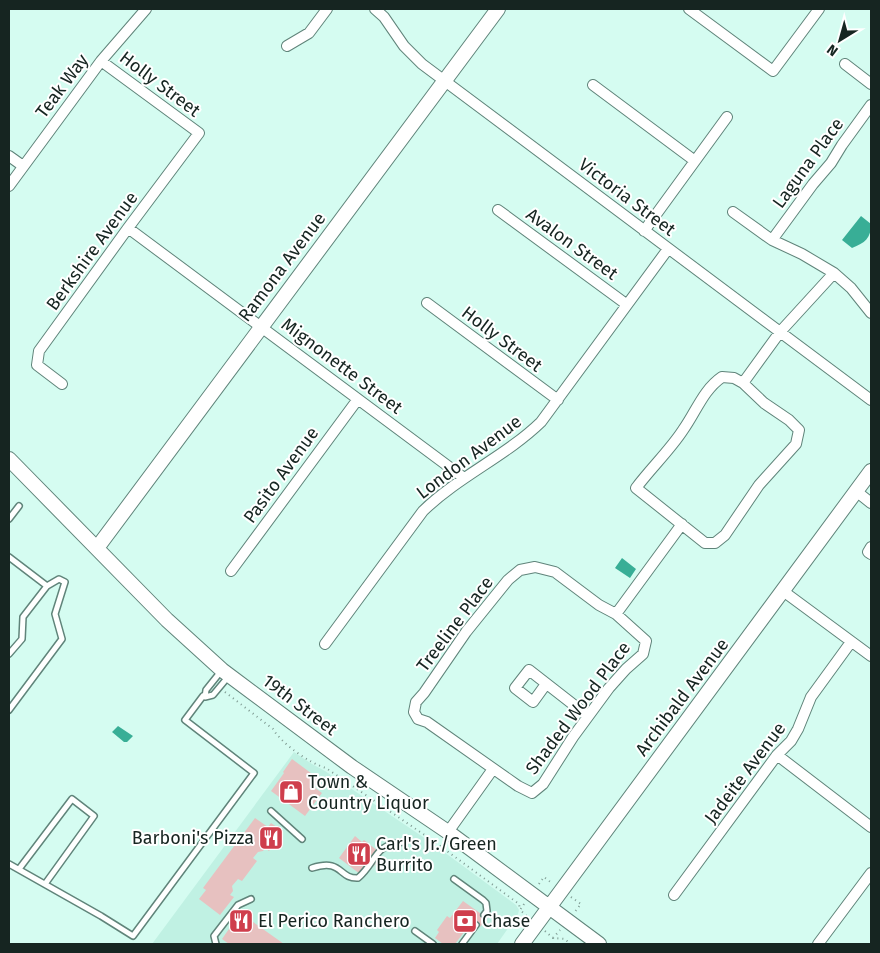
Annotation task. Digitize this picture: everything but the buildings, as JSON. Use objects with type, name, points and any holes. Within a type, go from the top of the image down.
[{"type":"main road","name":"Ramona Avenue","points":[[97,548],[260,326],[498,9]]},
{"type":"main road","name":"19th Street","points":[[9,459],[167,620],[226,673],[352,768],[448,832],[599,944]]},
{"type":"main road","name":"Archibald Avenue","points":[[522,944],[871,472]]},
{"type":"street","name":"Teak Way","points":[[9,186],[101,61],[146,9]]},
{"type":"street","points":[[288,46],[309,33],[327,9]]},
{"type":"street","name":"Victoria Street","points":[[375,9],[384,17],[404,46],[422,64],[871,400]]},
{"type":"street","points":[[689,9],[773,71],[819,9]]},
{"type":"street","name":"Holly Street","points":[[101,61],[199,134]]},
{"type":"street","points":[[845,64],[871,84]]},
{"type":"street","points":[[593,85],[695,161]]},
{"type":"street","name":"Laguna Place","points":[[772,240],[813,184],[831,164],[842,145],[871,105]]},
{"type":"street","points":[[644,231],[727,116]]},
{"type":"street","name":"Berkshire Avenue","points":[[62,384],[37,365],[39,351],[199,134]]},
{"type":"street","points":[[9,156],[23,166]]},
{"type":"street","name":"Avalon Street","points":[[498,210],[626,304]]},
{"type":"street","points":[[733,212],[772,240],[802,254],[834,273],[851,288],[871,313]]},
{"type":"street","name":"Mignonette Street","points":[[128,228],[464,478]]},
{"type":"street","name":"London Avenue","points":[[325,644],[423,510],[439,495],[526,437],[542,422],[626,304],[668,249]]},
{"type":"street","points":[[743,383],[780,332],[796,313],[816,295],[834,273]]},
{"type":"street","name":"Holly Street","points":[[427,303],[558,400]]},
{"type":"street","points":[[722,377],[734,378],[743,383],[764,403],[789,420],[798,430],[796,444],[759,485],[725,535],[715,542],[705,543],[636,488],[682,432],[712,384],[722,377]]},
{"type":"street","name":"Pasito Avenue","points":[[230,572],[358,398]]},
{"type":"street","points":[[856,491],[871,503]]},
{"type":"street","points":[[616,614],[682,524]]},
{"type":"street","points":[[871,547],[868,552],[871,554]]},
{"type":"street","name":"Treeline Place","points":[[493,769],[427,722],[418,720],[414,712],[416,702],[424,694],[466,632],[508,580],[520,570],[534,567],[555,572],[599,605],[616,614]]},
{"type":"street","points":[[784,591],[871,656]]},
{"type":"street","name":"Shaded Wood Place","points":[[493,769],[532,793],[543,784],[588,716],[626,669],[642,654],[646,641],[616,614]]},
{"type":"street","name":"Jadeite Avenue","points":[[674,894],[777,755],[791,741],[811,697],[851,642]]},
{"type":"street","points":[[546,684],[588,716]]},
{"type":"street","points":[[777,755],[871,827]]},
{"type":"street","points":[[448,832],[493,769]]},
{"type":"street","points":[[818,944],[871,873]]},
{"type":"lane","points":[[9,519],[19,506]]},
{"type":"lane","points":[[9,557],[47,586]]},
{"type":"lane","points":[[9,654],[22,639],[23,617],[47,586],[59,579],[66,583],[55,614],[62,639],[9,710]]},
{"type":"lane","points":[[226,673],[213,695],[206,697],[206,690],[226,673]]},
{"type":"lane","points":[[9,864],[133,936],[254,773],[185,720],[203,696]]},
{"type":"lane","points":[[19,869],[72,799],[94,816],[45,884]]},
{"type":"lane","points":[[271,811],[302,840]]},
{"type":"lane","points":[[312,868],[325,864],[332,865],[350,877],[358,878],[382,848],[404,842]]},
{"type":"lane","points":[[454,879],[483,900],[486,904],[484,915]]},
{"type":"lane","points":[[216,944],[214,936],[238,905],[251,899]]},
{"type":"lane","points":[[462,944],[476,925]]},
{"type":"lane","points":[[415,931],[433,944]]},
{"type":"path","points":[[225,692],[273,729],[278,737],[299,753],[316,765],[326,768],[432,840],[519,904],[520,910]]},
{"type":"path","points":[[554,938],[565,939],[570,944]]},
{"type":"shaded area","points":[[861,216],[871,224],[870,233],[864,242],[852,248],[842,240]]},
{"type":"shaded area","points":[[622,558],[636,569],[630,578],[615,568]]},
{"type":"shaded area","points":[[118,726],[133,736],[127,742],[124,742],[112,732]]},
{"type":"shaded area","points":[[294,752],[429,841],[516,905],[519,910],[518,914],[497,944],[152,944]]},
{"type":"place","name":"Town & Country Liquor","points":[[291,792]]},
{"type":"place","name":"Barboni's Pizza","points":[[271,838]]},
{"type":"place","name":"Carl's Jr./Green Burrito","points":[[359,854]]},
{"type":"place","name":"El Perico Ranchero","points":[[241,921]]},
{"type":"place","name":"Chase","points":[[465,921]]}]
